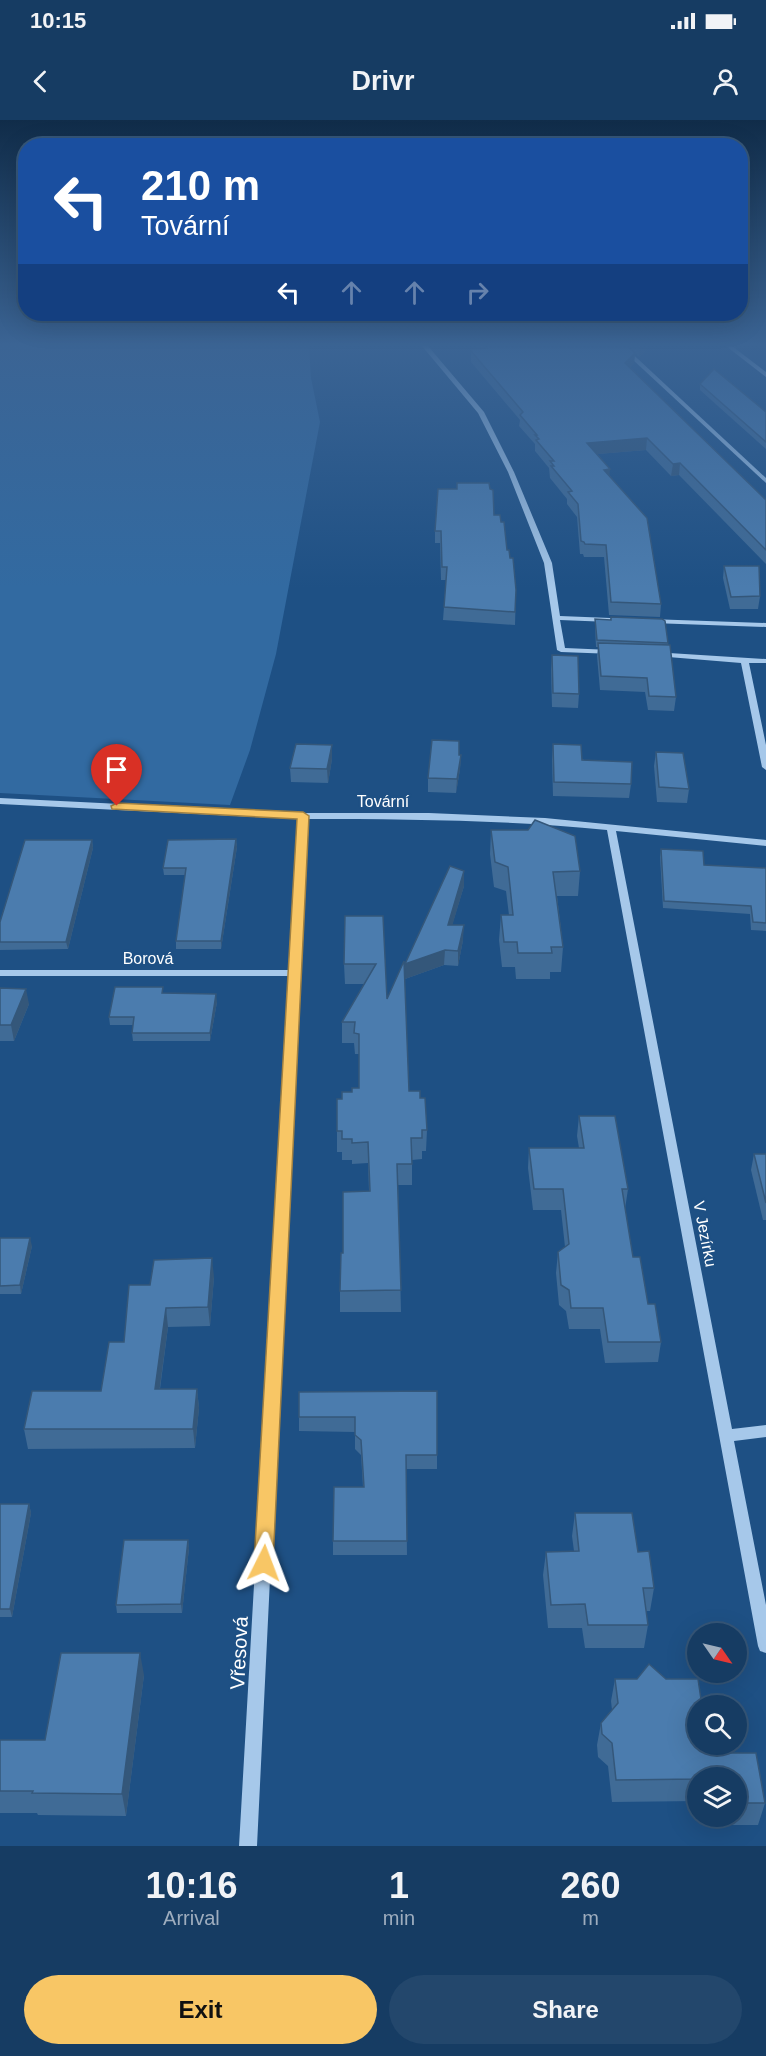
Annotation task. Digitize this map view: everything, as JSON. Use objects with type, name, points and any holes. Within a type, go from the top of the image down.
[{"type":"street","points":[[488,427],[511,472],[548,563],[561,650],[618,652]]},
{"type":"street","points":[[708,427],[766,481]]},
{"type":"street","points":[[556,618],[623,620]]},
{"type":"street","points":[[646,621],[766,625]]},
{"type":"street","points":[[652,654],[766,661]]},
{"type":"street","points":[[745,661],[766,767]]},
{"type":"street","name":"Tovární","points":[[0,801],[303,816],[429,816],[545,821],[766,843]]},
{"type":"street","name":"Vřesová","points":[[248,1846],[303,816]]},
{"type":"street","name":"V Jezírku","points":[[610,828],[766,1646]]},
{"type":"street","name":"Borová","points":[[0,973],[295,973]]},
{"type":"street","points":[[725,1436],[766,1431]]},
{"type":"shaded area","points":[[0,427],[319,427],[276,654],[250,750],[230,805],[0,793]]},
{"type":"building","points":[[530,427],[690,427],[766,500],[766,550],[680,463],[673,464],[647,438],[587,443],[610,469],[604,470],[647,518],[661,604],[611,602],[606,545],[585,544],[581,541],[578,504],[568,492],[572,491],[551,466],[554,466],[550,461],[554,461],[536,440],[539,439],[535,435],[537,435]]},
{"type":"building","points":[[748,427],[766,427],[766,442]]},
{"type":"building","points":[[457,483],[489,483],[490,489],[493,490],[494,515],[500,515],[501,522],[504,522],[507,550],[509,550],[510,558],[513,558],[516,590],[515,612],[444,607],[447,567],[442,567],[441,531],[435,531],[438,489],[457,489]]},
{"type":"building","points":[[724,566],[759,566],[760,596],[731,597]]},
{"type":"building","points":[[611,617],[662,619],[665,621],[668,643],[597,640],[595,619],[611,620]]},
{"type":"building","points":[[598,643],[670,645],[676,697],[649,696],[647,678],[601,676]]},
{"type":"building","points":[[552,655],[578,656],[579,694],[553,693]]},
{"type":"building","points":[[432,740],[459,741],[459,755],[461,755],[457,779],[428,778]]},
{"type":"building","points":[[296,744],[332,745],[327,769],[290,768]]},
{"type":"building","points":[[553,744],[581,745],[582,760],[632,762],[631,784],[554,782]]},
{"type":"building","points":[[656,752],[683,753],[689,789],[659,787]]},
{"type":"building","points":[[535,820],[575,836],[580,871],[553,872],[563,947],[551,947],[552,953],[518,953],[517,942],[504,942],[501,915],[513,915],[508,867],[495,862],[491,830],[528,830]]},
{"type":"building","points":[[236,839],[221,941],[176,941],[186,868],[163,868],[168,840]]},
{"type":"building","points":[[25,840],[92,840],[66,942],[0,942],[0,922]]},
{"type":"building","points":[[661,849],[703,851],[704,865],[766,868],[766,923],[753,922],[751,906],[664,901]]},
{"type":"building","points":[[450,866],[464,871],[448,925],[464,925],[458,951],[445,950],[405,964]]},
{"type":"building","points":[[345,916],[383,916],[387,999],[404,961],[409,1091],[420,1091],[420,1098],[425,1098],[427,1130],[422,1130],[422,1138],[411,1138],[412,1164],[397,1164],[401,1290],[340,1291],[341,1253],[343,1253],[343,1192],[370,1191],[368,1142],[352,1143],[352,1139],[342,1139],[342,1131],[337,1131],[337,1099],[342,1099],[342,1092],[352,1092],[352,1088],[359,1088],[359,1034],[354,1033],[355,1022],[342,1022],[376,964],[344,964]]},
{"type":"building","points":[[115,987],[163,987],[162,993],[216,994],[210,1033],[132,1033],[134,1017],[109,1017]]},
{"type":"building","points":[[0,988],[26,989],[11,1025],[0,1025]]},
{"type":"building","points":[[579,1116],[615,1116],[628,1189],[622,1189],[633,1257],[640,1257],[648,1304],[655,1304],[661,1342],[608,1342],[603,1308],[571,1308],[569,1290],[561,1285],[558,1252],[569,1244],[563,1189],[534,1189],[529,1148],[584,1148]]},
{"type":"building","points":[[754,1154],[766,1154],[766,1203]]},
{"type":"building","points":[[0,1238],[30,1238],[20,1285],[0,1286]]},
{"type":"building","points":[[212,1258],[208,1307],[166,1308],[155,1389],[197,1389],[193,1429],[24,1429],[32,1391],[101,1391],[109,1342],[124,1342],[129,1285],[150,1285],[154,1260]]},
{"type":"building","points":[[437,1391],[437,1455],[406,1455],[407,1541],[333,1541],[334,1487],[364,1487],[361,1440],[355,1435],[355,1417],[299,1417],[299,1392]]},
{"type":"building","points":[[0,1504],[29,1504],[10,1609],[0,1609]]},
{"type":"building","points":[[575,1513],[632,1513],[638,1552],[649,1551],[654,1588],[643,1588],[648,1625],[588,1625],[585,1604],[551,1605],[546,1552],[579,1551]]},
{"type":"building","points":[[124,1540],[188,1540],[181,1604],[116,1605]]},
{"type":"building","points":[[61,1653],[140,1653],[122,1794],[0,1791],[0,1740],[45,1740]]},
{"type":"building","points":[[649,1664],[666,1679],[687,1679],[687,1683],[699,1683],[700,1695],[687,1695],[687,1755],[756,1753],[765,1803],[747,1803],[747,1767],[687,1767],[687,1779],[616,1780],[612,1743],[602,1734],[601,1723],[618,1703],[615,1679],[637,1679]]},
{"type":"route","points":[[117,806],[303,816],[264,1563]]}]
